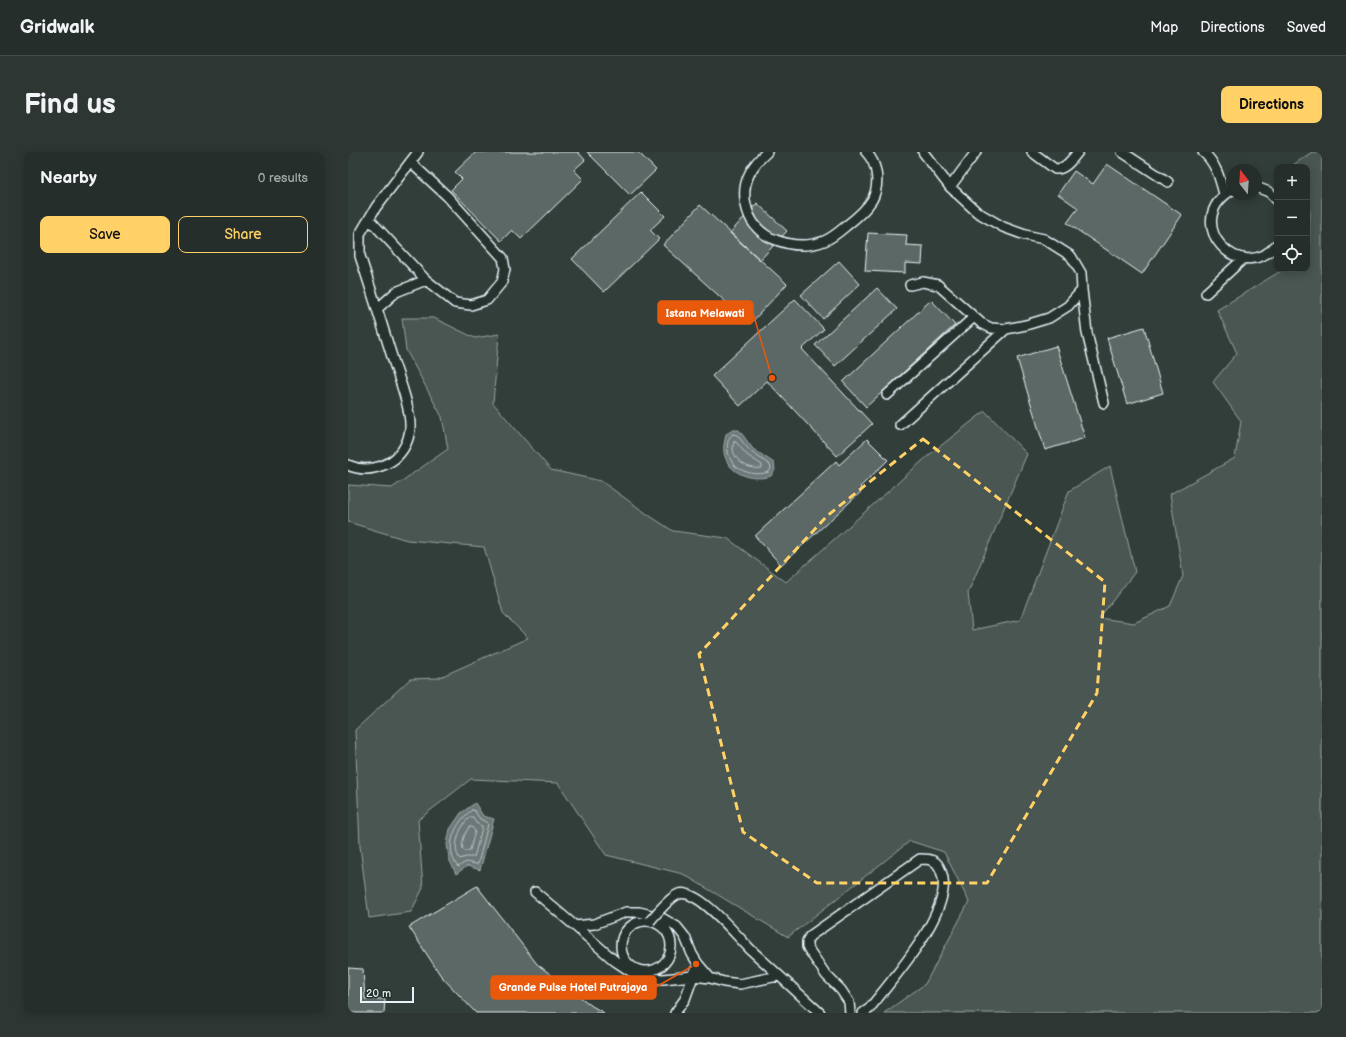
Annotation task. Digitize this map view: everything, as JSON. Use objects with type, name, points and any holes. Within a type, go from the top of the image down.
[{"type":"lane","points":[[348,465],[359,469],[368,470],[379,468],[391,462],[399,455],[409,437],[409,417],[403,392],[360,256],[360,234],[376,207],[418,152]]},
{"type":"lane","points":[[767,152],[753,166],[747,176],[744,193],[747,212],[757,229],[767,236],[778,241],[804,245],[824,241],[833,237],[862,212],[872,200],[876,185],[876,170],[866,152]]},
{"type":"lane","points":[[923,152],[950,187],[977,212],[1003,227],[1025,235],[1044,239],[1071,256],[1082,273],[1082,290],[1087,333],[1104,403]]},
{"type":"lane","points":[[950,187],[976,152]]},
{"type":"lane","points":[[1032,152],[1055,169],[1060,169],[1064,167],[1078,152]]},
{"type":"lane","points":[[1122,152],[1168,182]]},
{"type":"lane","points":[[1203,152],[1218,173],[1226,188]]},
{"type":"lane","points":[[369,219],[426,280],[455,303],[471,305],[487,300],[502,282],[505,269],[503,258],[447,196],[410,162]]},
{"type":"lane","points":[[1262,189],[1269,192],[1274,197]]},
{"type":"lane","points":[[1226,194],[1217,203],[1212,215],[1211,227],[1215,238],[1222,248],[1232,255],[1244,258],[1256,258],[1267,253],[1274,247]]},
{"type":"lane","points":[[1206,294],[1244,258]]},
{"type":"lane","points":[[377,309],[396,292],[426,280]]},
{"type":"lane","points":[[910,285],[923,282],[938,285],[981,323],[991,328],[1006,329],[1049,318],[1068,306],[1082,290]]},
{"type":"lane","points":[[887,395],[974,317]]},
{"type":"lane","points":[[900,424],[1006,329]]},
{"type":"lane","points":[[850,1013],[849,1002],[841,990],[826,974],[807,947],[807,941],[810,936],[920,859],[931,859],[939,865],[944,876],[942,894],[936,916],[922,940],[900,970],[870,1009],[863,1013]]},
{"type":"lane","points":[[535,892],[633,974],[648,978],[663,979],[693,976],[740,984],[778,976]]},
{"type":"lane","points":[[650,921],[662,926],[670,936],[672,949],[667,961],[656,970],[643,971],[631,966],[623,956],[621,943],[626,931],[637,923],[650,921],[678,894],[685,894],[692,896],[706,904],[778,976],[820,1013]]},
{"type":"lane","points":[[575,926],[594,924],[626,912],[639,912],[660,917],[677,927],[698,964],[710,978]]},
{"type":"lane","points":[[675,1013],[685,999],[698,964]]},
{"type":"highlighted area","points":[[923,439],[1105,582],[1097,693],[987,883],[817,883],[743,832],[699,654],[827,516]]},
{"type":"shaded area","points":[[1312,152],[1322,152],[1322,1013],[884,1013],[925,984],[969,902],[944,852],[910,841],[788,937],[683,874],[606,855],[558,783],[471,779],[418,820],[423,888],[411,912],[369,918],[360,846],[355,730],[410,679],[438,678],[528,638],[503,613],[484,547],[407,540],[348,522],[348,485],[392,488],[448,449],[442,417],[406,350],[402,318],[434,318],[475,338],[499,334],[493,403],[551,470],[601,481],[673,531],[727,538],[786,582],[929,455],[985,411],[1027,454],[968,593],[972,630],[1020,620],[1069,491],[1110,466],[1135,572],[1099,618],[1134,623],[1170,606],[1183,576],[1170,494],[1235,458],[1241,421],[1213,382],[1237,353],[1217,310],[1279,272],[1310,272],[1310,164],[1294,164]]},
{"type":"water","points":[[733,430],[739,430],[753,449],[774,463],[775,470],[771,476],[764,478],[749,477],[735,471],[730,466],[726,460],[724,445],[726,434]]},
{"type":"water","points":[[475,803],[483,816],[494,819],[480,870],[467,866],[456,874],[449,859],[447,844],[450,829],[461,813]]},
{"type":"building","points":[[476,152],[578,152],[585,160],[574,170],[583,179],[521,239],[512,230],[501,241],[451,190],[462,179],[455,172]]},
{"type":"building","points":[[587,152],[638,152],[656,170],[630,195]]},
{"type":"building","points":[[1107,164],[1182,215],[1142,274],[1067,223],[1078,208],[1058,194],[1074,171],[1093,184]]},
{"type":"building","points":[[641,192],[665,216],[650,230],[659,239],[604,292],[572,259]]},
{"type":"building","points":[[757,203],[787,231],[760,260],[730,233]]},
{"type":"building","points":[[700,205],[787,284],[750,324],[663,245]]},
{"type":"building","points":[[868,233],[907,235],[906,245],[923,246],[922,264],[905,263],[905,273],[865,271]]},
{"type":"building","points":[[839,261],[860,284],[823,319],[801,295]]},
{"type":"building","points":[[877,288],[897,309],[835,366],[815,345]]},
{"type":"building","points":[[795,299],[824,329],[802,349],[872,424],[837,456],[767,381],[740,406],[712,376]]},
{"type":"building","points":[[931,300],[955,325],[866,407],[843,382]]},
{"type":"building","points":[[1144,327],[1163,393],[1127,404],[1107,338]]},
{"type":"building","points":[[1056,346],[1085,438],[1045,450],[1017,358]]},
{"type":"building","points":[[867,439],[888,460],[860,487],[863,490],[781,565],[755,536],[836,461],[839,465]]},
{"type":"building","points":[[477,886],[537,964],[592,1006],[604,1013],[476,1013],[441,976],[409,927]]},
{"type":"building","points":[[348,968],[363,969],[365,999],[385,999],[384,1013],[348,1013]]},
{"type":"place","name":"Istana Melawati","points":[[772,378]]},
{"type":"place","name":"Grande Pulse Hotel Putrajaya","points":[[696,964]]}]
